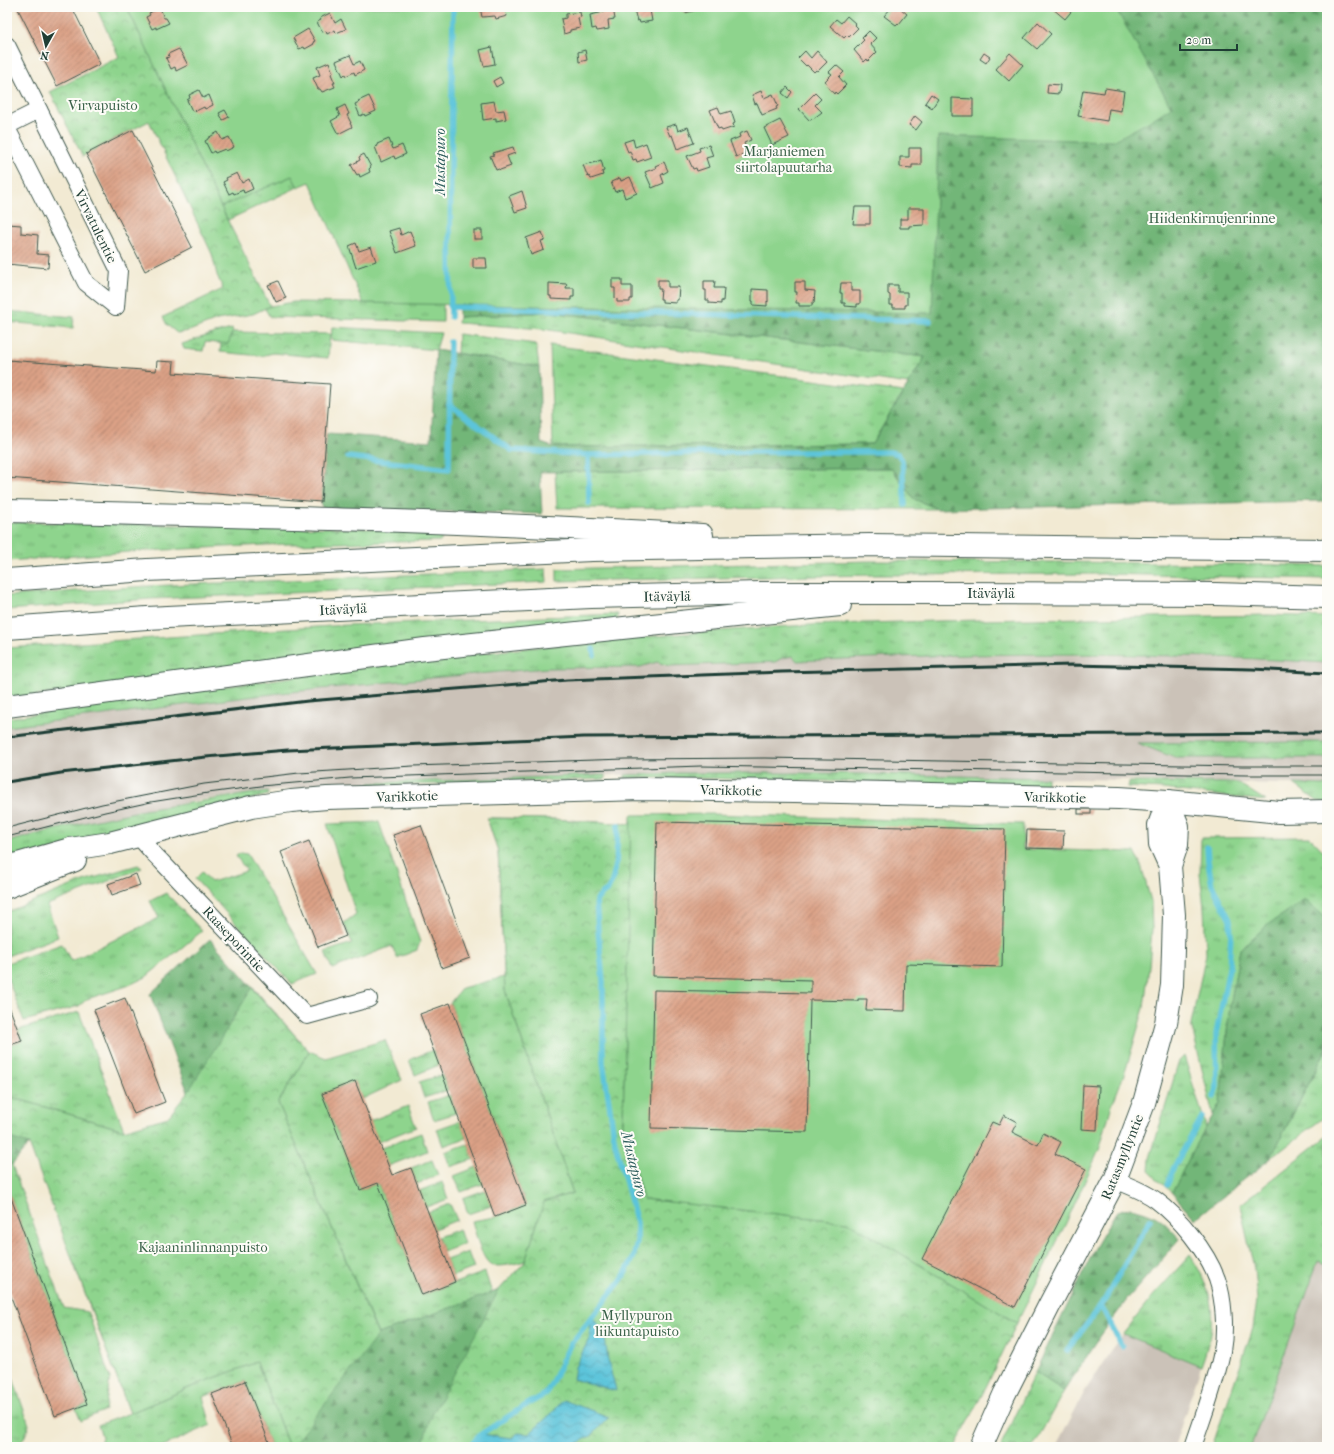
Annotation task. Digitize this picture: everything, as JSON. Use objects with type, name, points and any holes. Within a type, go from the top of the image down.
[{"type":"main road","points":[[7,511],[240,516],[589,528],[869,544]]},
{"type":"main road","points":[[7,580],[148,570],[584,550],[869,544],[1327,550]]},
{"type":"main road","name":"Itäväylä","points":[[7,628],[147,618],[591,597],[761,593],[1208,594],[1327,597]]},
{"type":"main road","points":[[7,706],[426,649],[756,615],[950,593]]},
{"type":"main road","name":"Varikkotie","points":[[138,836],[251,807],[291,801],[424,795],[642,789],[1119,798],[1168,801],[1279,812],[1327,811]]},
{"type":"main road","name":"Ratasmyllyntie","points":[[981,1447],[1004,1395],[1035,1333],[1115,1180],[1144,1103],[1166,1023],[1172,985],[1174,915],[1170,866],[1177,845],[1178,826],[1168,801]]},
{"type":"main road","points":[[7,866],[70,849],[110,843],[138,836]]},
{"type":"main road","points":[[7,887],[76,860],[110,843]]},
{"type":"street","name":"Virvatulentie","points":[[7,45],[119,271],[116,306],[86,283],[7,127],[39,110]]},
{"type":"street","name":"Raaseporintie","points":[[138,836],[153,854],[307,1016],[369,999]]},
{"type":"street","points":[[1115,1180],[1155,1199],[1168,1210],[1185,1228],[1205,1255],[1217,1279],[1222,1306],[1224,1329],[1222,1349],[1218,1369],[1193,1447]]},
{"type":"shaded area","points":[[793,656],[797,661],[901,656],[1175,656],[1327,663],[1327,742],[1138,743],[1175,758],[1327,758],[1327,785],[1183,783],[1128,780],[952,776],[679,773],[383,782],[268,791],[199,800],[103,819],[7,842],[7,727],[280,693],[547,668],[640,667],[657,662],[669,666],[775,662],[782,658]]},
{"type":"shaded area","points":[[1318,1261],[1327,1264],[1327,1447],[1251,1447]]},
{"type":"shaded area","points":[[1123,1334],[1201,1366],[1174,1447],[1056,1447],[1085,1391]]},
{"type":"green space","name":"Virvapuisto","points":[[96,7],[127,7],[221,207],[270,306],[253,314],[217,320],[189,331],[177,333],[167,325],[163,317],[223,289],[217,275],[212,254],[149,121],[83,157],[50,92],[119,57]]},
{"type":"green space","name":"Marjaniemen siirtolapuutarha","points":[[127,7],[1115,7],[1171,107],[1148,122],[1113,141],[938,136],[932,313],[363,303],[310,182],[298,187],[292,176],[221,207]]},
{"type":"green space","name":"Hiidenkirnujenrinne","points":[[1115,7],[1327,7],[1327,440],[1321,501],[938,509],[914,499],[891,468],[540,472],[542,514],[322,508],[321,502],[327,434],[431,441],[436,350],[539,367],[541,443],[553,447],[872,444],[925,357],[549,312],[459,317],[459,304],[932,313],[938,136],[1113,141],[1171,107]]},
{"type":"green space","points":[[292,176],[298,187],[228,220],[221,207]]},
{"type":"green space","points":[[294,302],[443,304],[443,322],[270,317],[265,309],[270,306]]},
{"type":"green space","points":[[7,311],[74,317],[73,328],[7,322]]},
{"type":"green space","points":[[549,312],[925,357],[908,384],[543,329],[458,323],[459,317]]},
{"type":"green space","points":[[332,327],[441,333],[436,350],[331,340]]},
{"type":"green space","points":[[232,329],[233,332],[228,344],[205,342],[203,351],[184,349],[182,344],[215,333]]},
{"type":"green space","points":[[233,332],[330,334],[328,358],[273,353],[261,356],[220,352],[221,343],[228,344]]},
{"type":"green space","points":[[458,334],[536,344],[539,367],[457,353]]},
{"type":"green space","points":[[550,345],[903,392],[872,444],[553,447]]},
{"type":"green space","points":[[1327,440],[1327,501],[1321,501],[1326,441]]},
{"type":"green space","points":[[891,468],[914,499],[938,509],[557,508],[555,472]]},
{"type":"green space","points":[[7,522],[338,528],[335,530],[340,528],[443,531],[441,541],[287,544],[143,551],[7,561]]},
{"type":"green space","points":[[870,561],[1327,566],[1327,579],[1104,574],[872,575],[557,581],[557,569]]},
{"type":"green space","points":[[546,569],[547,582],[150,599],[7,610],[7,596],[148,586]]},
{"type":"green space","points":[[618,614],[617,621],[7,699],[7,648],[346,625]]},
{"type":"green space","points":[[1268,615],[1327,617],[1327,663],[1214,657],[1081,654],[892,657],[797,661],[793,656],[782,658],[775,662],[669,666],[657,662],[640,667],[547,668],[280,693],[7,727],[7,718],[241,684],[397,663],[554,645],[632,638],[810,625],[982,620]]},
{"type":"green space","points":[[1327,742],[1327,758],[1175,758],[1137,743]]},
{"type":"green space","points":[[679,773],[818,773],[1047,778],[1047,786],[695,778],[625,778],[625,775]]},
{"type":"green space","points":[[605,775],[606,779],[370,786],[370,783]]},
{"type":"green space","points":[[1129,782],[1238,783],[1266,801],[1163,789],[1128,787]]},
{"type":"green space","points":[[1294,784],[1327,785],[1327,802],[1317,801]]},
{"type":"green space","points":[[268,791],[268,795],[7,861],[7,842],[69,826],[144,810]]},
{"type":"green space","points":[[712,814],[1023,824],[1023,849],[1135,852],[1141,865],[1151,901],[1152,929],[1144,1008],[1126,1069],[1111,1108],[1099,1150],[1066,1223],[1017,1323],[848,1222],[643,1199],[623,1123],[631,815]]},
{"type":"green space","points":[[487,818],[551,819],[631,824],[623,1123],[447,1447],[289,1447],[257,1362],[198,1384],[130,1413],[72,1259],[105,1185],[204,1180],[188,1092],[150,994],[210,939],[309,1051],[278,1103],[378,1334],[499,1290],[525,1262],[544,1202],[573,1193],[505,990],[498,851]]},
{"type":"green space","name":"Myllypuron liikuntapuisto","points":[[487,818],[551,819],[631,824],[623,1123],[643,1199],[848,1222],[1017,1323],[955,1447],[422,1447],[430,1419],[499,1290],[525,1262],[544,1202],[573,1193],[505,990],[498,851]]},
{"type":"green space","points":[[379,822],[420,942],[417,950],[397,958],[392,946],[332,969],[325,952],[352,943],[344,923],[356,914],[327,824]]},
{"type":"green space","points":[[1310,837],[1327,855],[1327,919],[1305,900],[1240,949],[1229,1013],[1220,1103],[1213,1115],[1191,1024],[1206,954],[1204,908],[1200,874],[1201,838]]},
{"type":"green space","points":[[241,853],[247,854],[317,974],[292,984],[195,879],[202,872],[211,882],[247,871],[236,856]]},
{"type":"green space","points":[[138,865],[142,868],[47,905],[58,937],[7,956],[7,912],[83,881]]},
{"type":"green space","points":[[166,893],[202,931],[146,977],[127,986],[87,999],[79,1006],[24,1021],[7,977],[7,963],[62,944],[71,961],[159,918],[150,901]]},
{"type":"green space","points":[[1305,900],[1327,919],[1327,1048],[1270,1159],[1195,1219],[1172,1193],[1194,1148],[1220,1103],[1229,1013],[1240,949],[1270,923]]},
{"type":"green space","points":[[504,977],[505,990],[573,1193],[544,1203],[526,1261],[496,1266],[488,1263],[485,1258],[479,1246],[472,1221],[495,1217],[526,1205],[450,1003],[462,988]]},
{"type":"green space","name":"Kajaaninlinnanpuisto","points":[[252,988],[309,1051],[278,1103],[378,1335],[292,1447],[289,1447],[257,1362],[198,1384],[130,1413],[29,1144],[7,1137],[7,1096],[123,1130],[168,1117],[188,1092]]},
{"type":"green space","points":[[79,1012],[124,1130],[7,1096],[7,1046],[22,1041],[18,1030]]},
{"type":"green space","points":[[385,1040],[402,1080],[362,1099],[355,1081],[322,1094],[360,1190],[378,1183],[422,1295],[485,1272],[492,1293],[378,1335],[278,1103],[309,1051],[326,1058]]},
{"type":"green space","points":[[1327,1048],[1327,1115],[1270,1159]]},
{"type":"green space","points":[[433,1050],[439,1065],[415,1075],[409,1060]]},
{"type":"green space","points":[[1184,1056],[1206,1126],[1172,1193],[1149,1171],[1150,1158],[1179,1061]]},
{"type":"green space","points":[[442,1075],[448,1090],[424,1098],[419,1082]]},
{"type":"green space","points":[[450,1095],[456,1113],[434,1120],[428,1102]]},
{"type":"green space","points":[[7,1096],[29,1144],[12,1165],[7,1162]]},
{"type":"green space","points":[[408,1106],[416,1127],[378,1142],[370,1121]]},
{"type":"green space","points":[[460,1121],[466,1138],[443,1146],[437,1129]]},
{"type":"green space","points":[[421,1133],[427,1151],[388,1166],[381,1148]]},
{"type":"green space","points":[[1327,1136],[1327,1264],[1318,1261],[1251,1447],[1212,1447],[1253,1328],[1257,1300],[1254,1269],[1240,1205]]},
{"type":"green space","points":[[468,1144],[474,1159],[450,1167],[445,1152]]},
{"type":"green space","points":[[432,1160],[438,1175],[417,1184],[411,1168]]},
{"type":"green space","points":[[7,1162],[12,1165],[64,1308],[88,1312],[110,1378],[105,1410],[81,1421],[76,1409],[87,1404],[7,1187]]},
{"type":"green space","points":[[477,1167],[483,1184],[461,1192],[454,1176]]},
{"type":"green space","points":[[442,1182],[448,1199],[426,1207],[419,1191]]},
{"type":"green space","points":[[485,1190],[491,1206],[468,1214],[463,1198]]},
{"type":"green space","points":[[450,1204],[457,1220],[434,1229],[428,1212]]},
{"type":"green space","points":[[1131,1208],[1154,1215],[1169,1227],[1180,1239],[1129,1297],[1099,1338],[1064,1391],[1035,1372],[1096,1246],[1116,1212]]},
{"type":"green space","points":[[459,1229],[464,1244],[443,1252],[438,1237]]},
{"type":"green space","points":[[468,1252],[474,1268],[453,1276],[446,1260]]},
{"type":"green space","points":[[1190,1255],[1199,1269],[1205,1283],[1211,1309],[1210,1336],[1201,1366],[1123,1334],[1153,1296]]},
{"type":"green space","points":[[7,1361],[29,1425],[25,1436],[17,1447],[7,1447]]},
{"type":"green space","points":[[257,1362],[289,1447],[271,1447],[245,1381],[203,1397],[211,1425],[161,1447],[99,1447],[102,1437],[98,1425],[198,1384]]},
{"type":"green space","points":[[1035,1372],[1064,1391],[1033,1447],[1000,1447]]},
{"type":"water","points":[[592,1317],[602,1330],[606,1342],[608,1361],[616,1391],[573,1379],[575,1367],[590,1337],[589,1320]]},
{"type":"water","points":[[563,1400],[609,1417],[592,1435],[574,1447],[478,1447],[470,1445],[481,1434],[512,1438],[518,1433],[529,1434],[552,1413]]},
{"type":"building","points":[[17,7],[72,7],[100,64],[57,86]]},
{"type":"building","points":[[480,7],[497,7],[498,9],[505,8],[507,16],[496,19],[495,16],[482,17]]},
{"type":"building","points":[[636,7],[658,8],[650,10],[652,21],[640,23],[639,20],[637,21],[634,9],[637,8]]},
{"type":"building","points":[[682,7],[696,7],[697,10],[685,13],[685,11],[683,12]]},
{"type":"building","points":[[892,7],[901,7],[900,8],[907,14],[899,24],[898,23],[896,25],[884,16]]},
{"type":"building","points":[[1052,7],[1075,7],[1065,19]]},
{"type":"building","points":[[160,8],[164,18],[166,18],[169,23],[156,29],[156,27],[152,29],[146,17],[150,15],[149,13]]},
{"type":"building","points":[[613,8],[615,19],[608,20],[609,29],[597,31],[596,28],[592,29],[590,15],[604,12],[603,10]]},
{"type":"building","points":[[580,12],[581,17],[578,18],[580,28],[570,30],[570,32],[564,34],[561,19],[566,18],[566,14]]},
{"type":"building","points":[[330,13],[335,23],[341,19],[346,29],[336,33],[335,30],[327,34],[326,31],[322,32],[317,22],[321,20],[320,18]]},
{"type":"building","points":[[847,16],[856,24],[855,25],[858,28],[849,37],[847,35],[844,38],[830,26],[836,19],[841,23]]},
{"type":"building","points":[[1038,22],[1051,34],[1037,49],[1024,38]]},
{"type":"building","points":[[308,29],[315,41],[313,42],[314,44],[305,49],[304,47],[299,49],[293,38]]},
{"type":"building","points":[[869,31],[876,38],[870,44],[877,52],[868,61],[867,59],[864,62],[854,50],[864,40],[862,38]]},
{"type":"building","points":[[492,47],[495,64],[484,66],[480,50]]},
{"type":"building","points":[[179,49],[188,65],[176,71],[175,67],[171,69],[166,58],[169,57],[168,54]]},
{"type":"building","points":[[585,50],[587,60],[579,62],[578,52]]},
{"type":"building","points":[[805,51],[811,58],[817,51],[827,62],[818,71],[816,70],[814,72],[798,58]]},
{"type":"building","points":[[984,53],[990,57],[986,63],[980,59]]},
{"type":"building","points":[[1010,53],[1023,65],[1009,81],[996,69]]},
{"type":"building","points":[[350,55],[354,64],[360,61],[364,70],[355,75],[354,72],[343,76],[336,61]]},
{"type":"building","points":[[329,62],[333,73],[331,74],[335,87],[322,92],[318,89],[313,78],[320,75],[317,67]]},
{"type":"building","points":[[836,65],[844,72],[839,77],[846,85],[837,94],[835,92],[834,94],[826,85],[827,84],[825,81],[832,74],[829,72]]},
{"type":"building","points":[[500,77],[503,83],[496,87],[493,81]]},
{"type":"building","points":[[1048,84],[1060,85],[1059,94],[1047,93]]},
{"type":"building","points":[[787,87],[792,92],[788,98],[782,93]]},
{"type":"building","points":[[1105,88],[1124,91],[1121,111],[1109,109],[1107,121],[1078,116],[1083,90],[1104,93]]},
{"type":"building","points":[[199,90],[203,98],[209,95],[213,105],[205,109],[204,107],[196,111],[192,111],[187,100],[190,98],[189,95]]},
{"type":"building","points":[[761,91],[764,98],[773,94],[778,106],[776,107],[777,109],[762,115],[757,103],[755,104],[752,95]]},
{"type":"building","points":[[815,93],[821,99],[815,105],[822,112],[810,121],[799,109]]},
{"type":"building","points":[[931,94],[938,99],[932,108],[925,103]]},
{"type":"building","points":[[369,96],[376,111],[365,116],[364,114],[360,116],[355,104]]},
{"type":"building","points":[[952,98],[973,99],[973,116],[952,116]]},
{"type":"building","points":[[494,101],[496,111],[504,110],[506,119],[496,121],[496,118],[483,120],[481,103]]},
{"type":"building","points":[[345,105],[352,127],[338,134],[331,121],[340,116],[337,109]]},
{"type":"building","points":[[718,107],[721,114],[731,111],[735,123],[733,124],[734,127],[722,131],[721,128],[718,129],[710,110]]},
{"type":"building","points":[[225,110],[229,117],[223,120],[219,113]]},
{"type":"building","points":[[915,116],[922,122],[916,130],[909,125]]},
{"type":"building","points":[[780,120],[789,137],[772,145],[764,128]]},
{"type":"building","points":[[676,124],[678,131],[688,127],[694,143],[677,149],[672,135],[670,136],[666,127]]},
{"type":"building","points":[[133,130],[192,247],[145,271],[86,154]]},
{"type":"building","points":[[747,131],[751,140],[744,143],[748,152],[736,157],[730,141],[740,137],[739,134]]},
{"type":"building","points":[[218,132],[222,140],[229,137],[234,147],[226,151],[225,149],[211,153],[205,141]]},
{"type":"building","points":[[389,139],[393,149],[402,145],[406,154],[395,159],[394,156],[381,162],[375,147],[378,146],[377,144]]},
{"type":"building","points":[[633,139],[635,147],[646,143],[651,157],[637,162],[636,159],[633,160],[630,151],[628,152],[624,142]]},
{"type":"building","points":[[709,145],[713,156],[706,158],[709,167],[697,171],[696,168],[693,169],[687,156],[700,151],[699,148]]},
{"type":"building","points":[[513,147],[515,153],[507,156],[511,166],[496,170],[490,156],[494,155],[493,153]]},
{"type":"building","points":[[909,148],[921,148],[921,165],[912,165],[912,168],[900,167],[900,157],[909,157]]},
{"type":"building","points":[[364,154],[371,167],[369,169],[370,172],[360,177],[351,165],[360,160],[359,157]]},
{"type":"building","points":[[601,160],[604,171],[602,172],[603,175],[591,179],[589,176],[588,177],[583,165]]},
{"type":"building","points":[[664,162],[668,171],[661,175],[664,183],[652,188],[645,172],[656,168],[655,166]]},
{"type":"building","points":[[237,173],[242,183],[249,179],[253,189],[244,193],[243,190],[234,194],[233,192],[229,194],[223,182],[227,180],[226,178]]},
{"type":"building","points":[[630,177],[637,193],[625,198],[622,189],[615,192],[611,182],[620,178],[621,181]]},
{"type":"building","points":[[522,191],[527,208],[515,212],[509,196]]},
{"type":"building","points":[[855,207],[870,207],[870,224],[853,224]]},
{"type":"building","points":[[908,208],[924,208],[924,225],[900,228],[900,219],[908,219]]},
{"type":"building","points":[[8,224],[21,225],[21,233],[38,235],[37,254],[49,255],[48,268],[7,264]]},
{"type":"building","points":[[399,228],[401,235],[410,231],[416,246],[397,253],[389,231]]},
{"type":"building","points":[[474,230],[482,230],[482,239],[474,239]]},
{"type":"building","points":[[542,232],[545,240],[541,241],[544,250],[531,255],[526,238]]},
{"type":"building","points":[[356,243],[359,251],[371,247],[376,261],[356,268],[349,246]]},
{"type":"building","points":[[473,258],[486,258],[487,268],[473,268]]},
{"type":"building","points":[[612,279],[622,279],[622,286],[632,286],[632,299],[630,299],[630,302],[617,302],[617,299],[615,298],[615,288],[612,288]]},
{"type":"building","points":[[658,280],[668,280],[668,287],[679,287],[678,300],[676,300],[676,303],[662,302],[662,299],[660,299],[661,289],[658,289]]},
{"type":"building","points":[[278,281],[286,298],[276,302],[268,285]]},
{"type":"building","points":[[704,281],[715,281],[714,288],[724,288],[723,301],[721,301],[721,304],[709,303],[709,300],[706,300]]},
{"type":"building","points":[[795,282],[805,282],[805,290],[815,291],[814,303],[812,303],[812,306],[799,306],[799,303],[796,303],[797,292],[795,292]]},
{"type":"building","points":[[549,283],[567,284],[566,288],[574,288],[574,297],[571,297],[571,300],[551,299],[551,296],[549,296]]},
{"type":"building","points":[[841,283],[851,283],[851,291],[860,291],[860,304],[857,304],[857,307],[845,306],[845,303],[842,303],[842,293],[840,293]]},
{"type":"building","points":[[888,285],[898,285],[898,292],[907,292],[907,305],[905,305],[905,308],[893,308],[893,305],[890,305]]},
{"type":"building","points":[[752,289],[768,290],[767,306],[753,305]]},
{"type":"building","points":[[7,360],[156,371],[157,361],[174,362],[173,373],[330,384],[321,502],[7,478]]},
{"type":"building","points":[[1078,809],[1091,809],[1091,814],[1078,814]]},
{"type":"building","points":[[657,822],[1005,829],[1002,967],[906,964],[905,1011],[866,1010],[867,999],[858,999],[858,1001],[810,1000],[807,1132],[651,1128],[654,990],[811,993],[811,980],[653,976]]},
{"type":"building","points":[[421,825],[470,958],[442,968],[393,835]]},
{"type":"building","points":[[1027,830],[1064,831],[1063,849],[1026,848]]},
{"type":"building","points":[[309,841],[346,936],[318,947],[281,852]]},
{"type":"building","points":[[136,874],[140,885],[112,895],[108,884]]},
{"type":"building","points":[[125,998],[165,1102],[134,1114],[94,1010]]},
{"type":"building","points":[[7,1001],[22,1041],[7,1046]]},
{"type":"building","points":[[450,1003],[526,1205],[495,1217],[420,1014]]},
{"type":"building","points":[[355,1081],[392,1175],[411,1168],[455,1282],[422,1295],[378,1183],[360,1190],[322,1094]]},
{"type":"building","points":[[1083,1085],[1099,1086],[1097,1130],[1081,1129]]},
{"type":"building","points":[[1004,1115],[1017,1122],[1012,1132],[1038,1145],[1043,1133],[1061,1142],[1055,1154],[1086,1169],[1015,1307],[922,1259],[992,1122],[999,1125]]},
{"type":"building","points":[[7,1187],[87,1404],[55,1416],[7,1286]]},
{"type":"building","points":[[245,1381],[271,1447],[233,1447],[212,1394]]},
{"type":"waterway","name":"Mustapuro","points":[[451,317],[450,243],[453,7]]},
{"type":"waterway","points":[[450,307],[930,321]]},
{"type":"waterway","points":[[348,457],[449,469],[450,342]]},
{"type":"waterway","name":"Mustapuro","points":[[449,404],[511,450],[588,455],[589,503]]},
{"type":"waterway","points":[[588,455],[751,452],[890,452],[898,454],[902,460],[905,505]]},
{"type":"waterway","name":"Mustapuro","points":[[593,649],[594,655]]},
{"type":"waterway","name":"Mustapuro","points":[[469,1447],[481,1434],[546,1394],[570,1345],[622,1279],[633,1259],[637,1242],[637,1223],[615,1143],[603,1062],[603,981],[596,901],[608,890],[612,881],[616,865],[618,825]]},
{"type":"waterway","points":[[1207,847],[1212,885],[1230,920],[1231,934],[1229,968],[1216,1034],[1217,1086],[1214,1097]]},
{"type":"waterway","points":[[1167,1185],[1174,1167],[1202,1117]]},
{"type":"waterway","points":[[1067,1350],[1101,1306],[1150,1220]]},
{"type":"waterway","points":[[1101,1306],[1122,1346]]},
{"type":"tram line","points":[[7,828],[102,804],[204,784],[299,773],[413,766],[625,759],[765,758],[1242,766],[1327,766]]},
{"type":"tram line","points":[[7,837],[151,802],[261,786],[350,778],[701,766],[1327,775]]},
{"type":"railway","points":[[7,737],[308,701],[567,680],[782,672],[1072,665],[1252,669],[1327,673]]},
{"type":"railway","points":[[7,782],[61,773],[206,757],[288,750],[584,737],[1327,733]]}]
